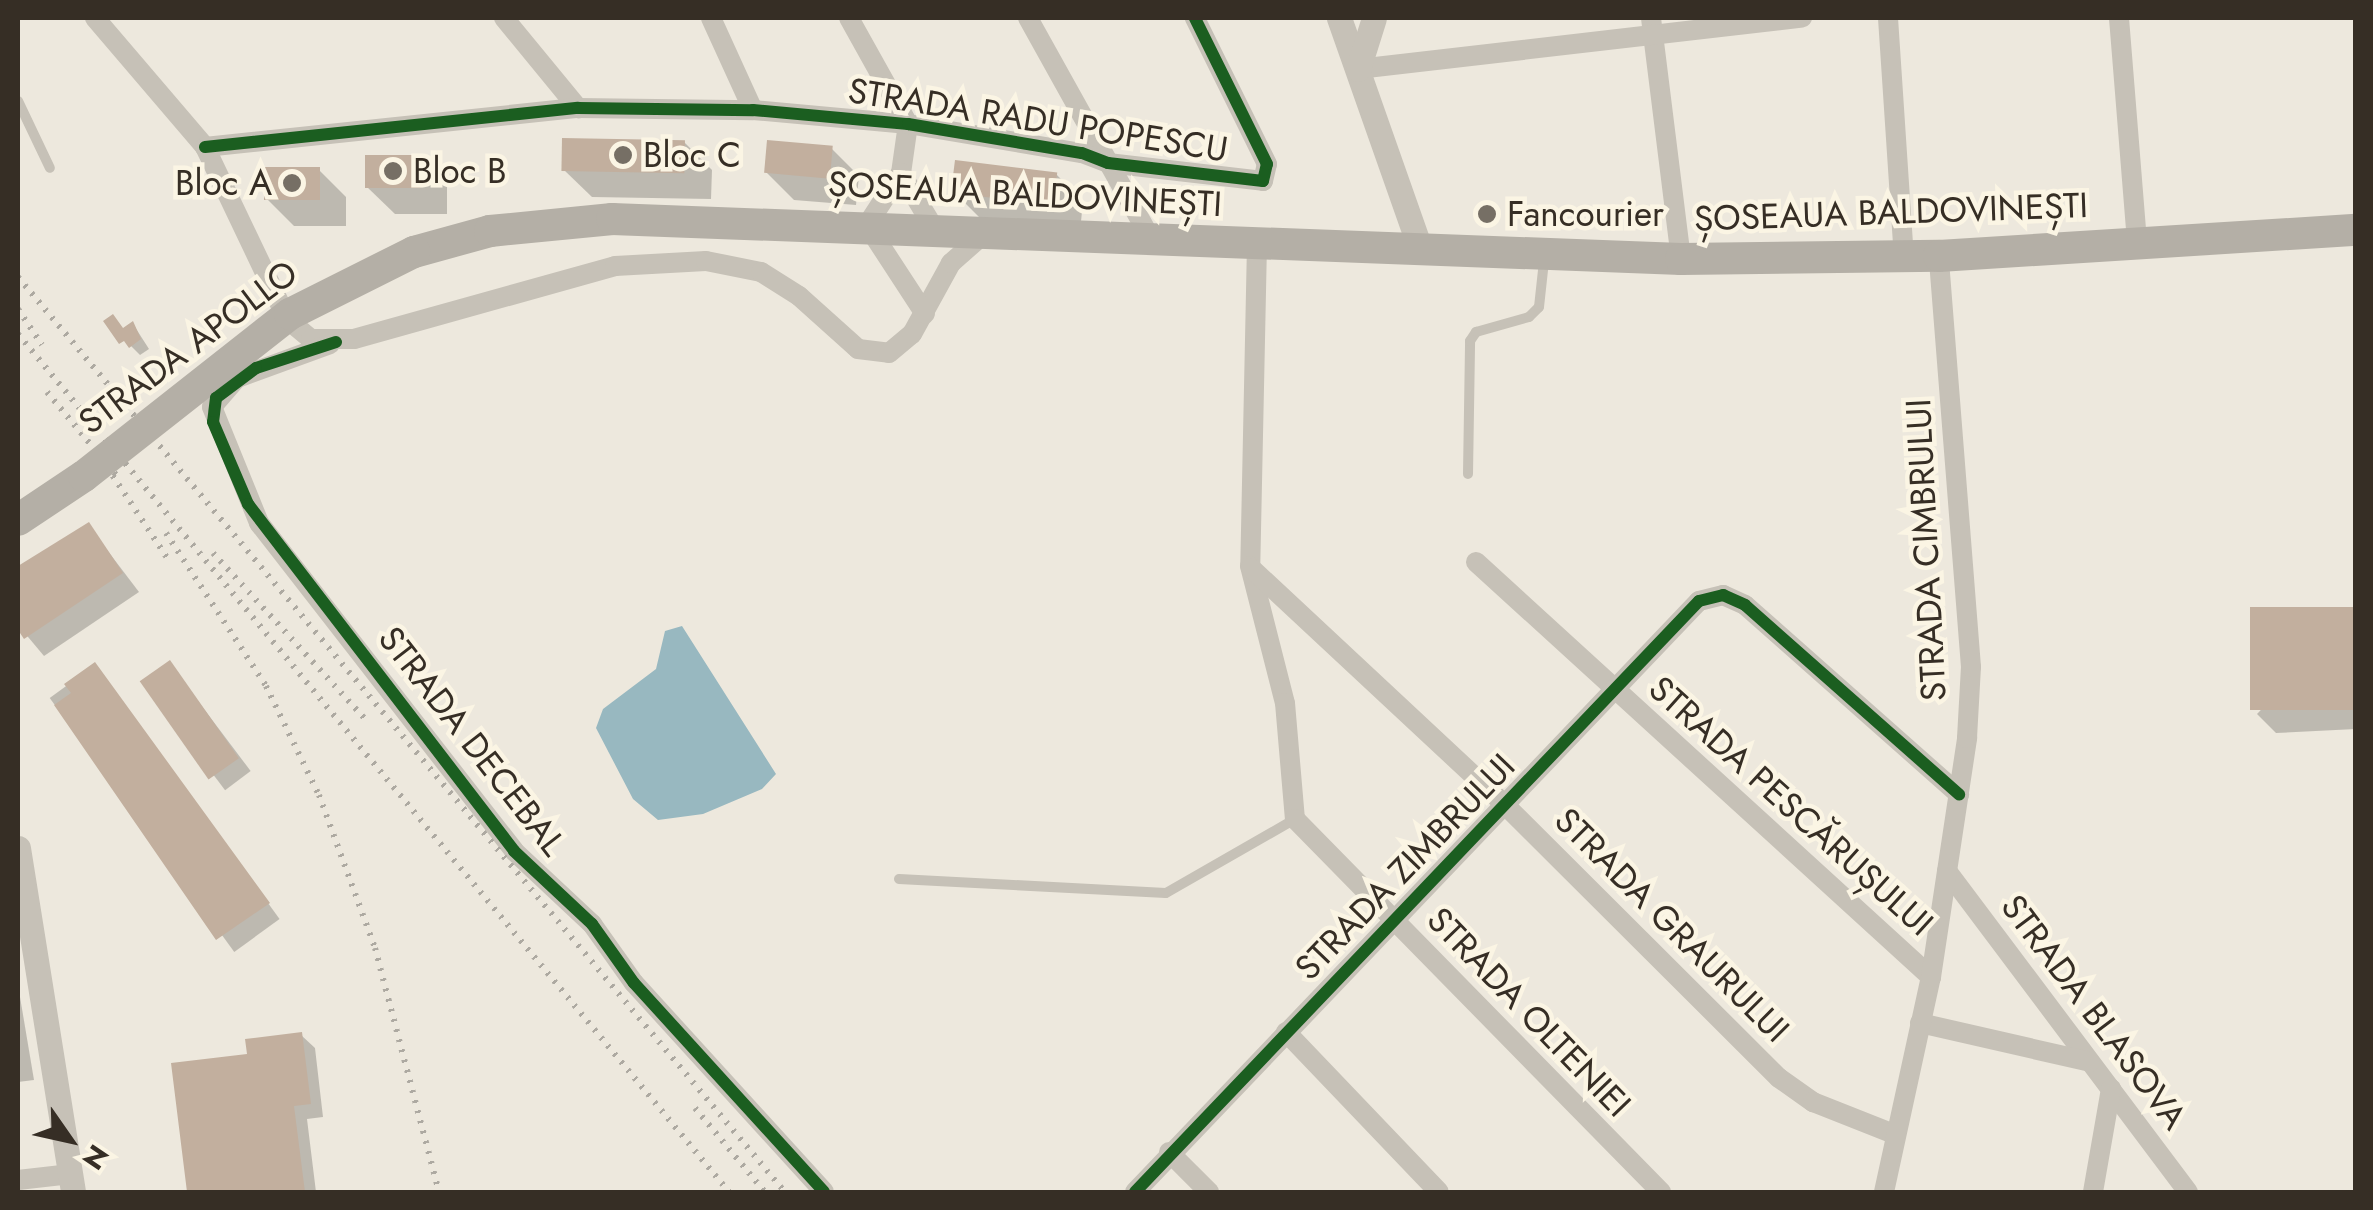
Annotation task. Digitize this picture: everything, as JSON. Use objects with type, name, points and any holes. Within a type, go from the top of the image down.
[{"type":"main road","name":"ȘOSEAUA BALDOVINEȘTI","points":[[414,252],[490,231],[572,221],[866,225],[1152,241],[1680,259],[1904,258],[2356,230]]},
{"type":"main road","name":"STRADA APOLLO","points":[[18,520],[84,476],[290,314],[414,252]]},
{"type":"street","points":[[96,18],[205,146],[288,319],[311,339],[336,342]]},
{"type":"street","points":[[504,18],[578,108]]},
{"type":"street","points":[[710,18],[753,110]]},
{"type":"street","points":[[849,18],[908,124],[901,173],[866,225],[924,314]]},
{"type":"street","points":[[1028,18],[1152,241]]},
{"type":"street","name":"STRADA RADU POPESCU","points":[[205,146],[578,108],[753,110],[908,124],[1108,163],[1263,181],[1266,164],[1195,18]]},
{"type":"street","points":[[1339,18],[1421,251]]},
{"type":"street","points":[[1358,69],[1374,18]]},
{"type":"street","points":[[1358,69],[1652,27],[1802,18]]},
{"type":"street","points":[[1888,18],[1904,258]]},
{"type":"street","points":[[2120,18],[2137,242]]},
{"type":"street","points":[[1652,27],[1680,259]]},
{"type":"street","points":[[901,173],[934,230]]},
{"type":"street","name":"STRADA DECEBAL","points":[[824,1192],[634,983],[592,924],[514,851],[254,514],[212,407],[223,388],[256,368],[336,342],[559,278],[674,262],[760,272],[799,296],[858,349],[874,354],[904,344],[951,263],[985,232]]},
{"type":"street","points":[[1257,244],[1250,566],[1285,703],[1295,819]]},
{"type":"street","name":"STRADA CIMBRULUI","points":[[1884,1192],[1930,976],[1960,794],[1971,667],[1939,256]]},
{"type":"street","name":"STRADA PESCĂRUȘULUI","points":[[1476,562],[1930,976]]},
{"type":"street","name":"STRADA GRAURULUI","points":[[1250,566],[1508,807],[1798,1094],[1894,1134]]},
{"type":"street","name":"STRADA ZIMBRULUI","points":[[1135,1192],[1169,1152],[1508,807],[1699,601],[1723,595],[1745,605],[1960,794]]},
{"type":"street","name":"STRADA OLTENIEI","points":[[1295,819],[1661,1192]]},
{"type":"street","points":[[18,848],[72,1183],[18,1180]]},
{"type":"street","name":"STRADA BLASOVA","points":[[1947,871],[2188,1192]]},
{"type":"street","points":[[1920,1023],[2090,1062]]},
{"type":"street","points":[[1286,1032],[1439,1192]]},
{"type":"street","points":[[2093,1192],[2111,1089]]},
{"type":"street","points":[[1169,1152],[1208,1192]]},
{"type":"lane","points":[[18,101],[50,168]]},
{"type":"lane","points":[[1468,474],[1470,342],[1476,332],[1529,316],[1539,307],[1545,255]]},
{"type":"lane","points":[[899,879],[1166,893],[1295,819]]},
{"type":"water","points":[[682,626],[776,774],[762,789],[703,814],[658,820],[633,799],[596,728],[603,709],[656,669],[665,631]]},
{"type":"building","name":"Bloc C","points":[[562,138],[685,140],[684,173],[561,171]]},
{"type":"building","points":[[767,140],[833,146],[830,179],[764,173]]},
{"type":"building","name":"Bloc B","points":[[365,155],[420,155],[420,188],[365,188]]},
{"type":"building","points":[[955,160],[1057,173],[1053,205],[951,193]]},
{"type":"building","name":"Bloc A","points":[[264,167],[320,167],[320,200],[264,200]]},
{"type":"building","points":[[113,314],[123,328],[133,321],[141,339],[129,348],[124,341],[119,344],[103,321]]},
{"type":"building","points":[[89,522],[123,573],[24,639],[18,630],[18,566]]},
{"type":"building","points":[[2250,607],[2356,607],[2356,710],[2250,710]]},
{"type":"building","points":[[170,660],[239,758],[209,780],[140,681]]},
{"type":"building","points":[[95,662],[270,903],[216,940],[54,705],[71,693],[64,684]]},
{"type":"building","points":[[302,1032],[311,1104],[294,1106],[305,1192],[187,1192],[171,1063],[247,1054],[245,1039]]},
{"type":"railway","points":[[18,277],[785,1192]]},
{"type":"railway","points":[[18,309],[42,345]]},
{"type":"railway","points":[[18,334],[729,1192]]},
{"type":"railway","points":[[47,392],[117,476]]},
{"type":"railway","points":[[107,467],[168,559]]},
{"type":"railway","points":[[166,533],[266,686],[319,795],[375,948],[439,1192]]},
{"type":"railway","points":[[213,553],[368,722]]},
{"type":"railway","points":[[695,1108],[765,1192]]},
{"type":"cycle path","points":[[205,147],[578,108],[753,110],[908,124],[1082,153],[1108,163],[1263,181],[1267,164],[1195,18]]},
{"type":"cycle path","points":[[336,342],[256,368],[216,398],[213,422],[248,504],[514,851],[592,924],[634,983],[824,1192]]},
{"type":"cycle path","points":[[1135,1192],[1699,601],[1723,595],[1745,605],[1959,794]]},
{"type":"place","name":"Bloc C","points":[[623,155]]},
{"type":"place","name":"Bloc B","points":[[393,171]]},
{"type":"place","name":"Bloc A","points":[[292,183]]},
{"type":"place","name":"Fancourier","points":[[1487,214]]}]
